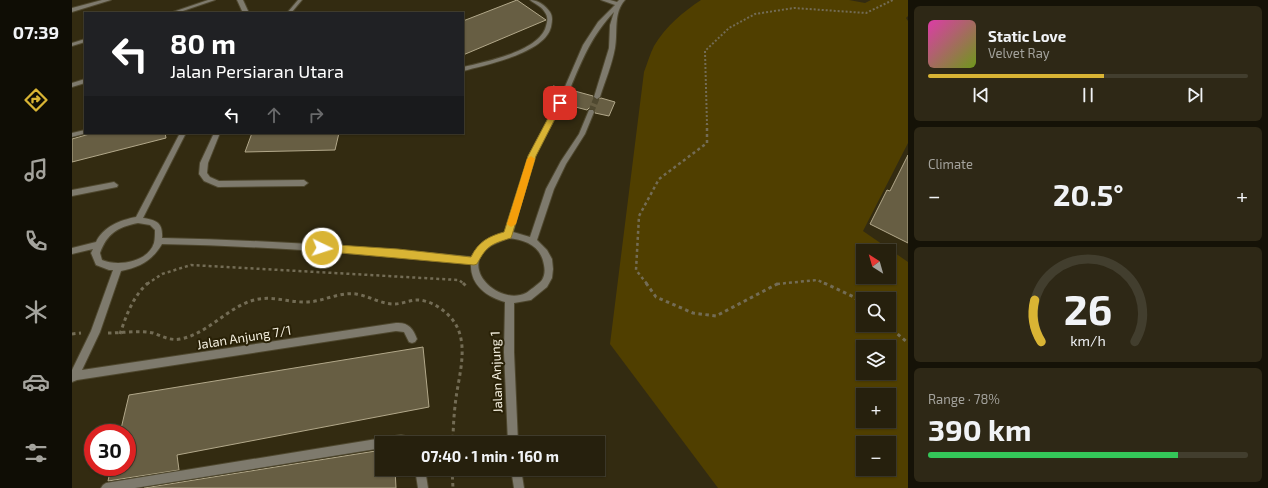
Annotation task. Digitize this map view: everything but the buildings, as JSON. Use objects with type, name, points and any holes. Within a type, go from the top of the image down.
[{"type":"street","points":[[72,10],[108,0]]},
{"type":"street","points":[[240,0],[246,12]]},
{"type":"street","points":[[604,0],[620,2]]},
{"type":"street","points":[[567,89],[586,45],[600,23],[620,2]]},
{"type":"street","points":[[597,97],[612,48],[613,25],[620,2]]},
{"type":"street","points":[[72,85],[84,81]]},
{"type":"street","points":[[508,235],[532,156],[560,103]]},
{"type":"street","points":[[533,241],[550,189],[563,163],[582,134],[591,112]]},
{"type":"street","points":[[138,220],[182,134]]},
{"type":"street","points":[[217,134],[203,166],[203,174],[210,181],[218,184],[304,183]]},
{"type":"street","points":[[72,194],[114,185]]},
{"type":"street","points":[[138,220],[146,220],[156,225],[160,235],[156,247],[135,264],[118,268],[110,268],[99,262],[96,258],[98,245],[108,233],[122,224],[138,220]]},
{"type":"street","points":[[508,235],[521,236],[533,241],[542,249],[548,259],[549,271],[546,282],[537,292],[524,298],[510,300],[497,297],[486,291],[478,282],[474,272],[474,261],[478,251],[486,243],[496,238],[508,235]]},
{"type":"street","points":[[159,241],[230,242],[398,253],[474,261]]},
{"type":"street","points":[[72,251],[98,245]]},
{"type":"street","points":[[73,378],[95,332],[118,268]]},
{"type":"street","name":"Jalan Anjung 1","points":[[510,300],[508,308],[513,436]]},
{"type":"street","name":"Jalan Anjung 7/1","points":[[73,378],[402,326],[410,332],[412,339]]},
{"type":"street","points":[[517,476],[519,488]]},
{"type":"lane","points":[[175,12],[213,0]]},
{"type":"lane","points":[[290,12],[300,0]]},
{"type":"lane","points":[[464,69],[524,50],[536,45],[544,37],[549,30],[550,15],[546,9],[532,0]]},
{"type":"lane","points":[[72,44],[84,40]]},
{"type":"lane","points":[[72,135],[84,132]]},
{"type":"lane","points":[[106,488],[375,444]]},
{"type":"lane","points":[[421,476],[423,488]]},
{"type":"path","points":[[856,299],[817,280],[779,283],[716,316],[693,313],[656,297],[636,270],[639,216],[659,179],[707,143],[705,50],[729,28],[755,14],[794,8],[866,13],[893,0]]},
{"type":"path","points":[[120,334],[133,301],[145,285],[155,276],[164,272],[191,265],[459,280],[470,290]]},
{"type":"path","points":[[895,332],[908,343]]},
{"type":"path","points":[[452,476],[453,488]]},
{"type":"shaded area","points":[[701,0],[849,0],[865,3],[871,0],[908,0],[908,16],[906,18],[908,21],[908,143],[863,231],[882,244],[856,244],[856,284],[896,284],[896,254],[908,262],[908,488],[718,488],[610,344],[644,72],[654,46],[664,32],[681,15]]},
{"type":"tunnel","points":[[560,103],[567,89]]},
{"type":"tunnel","points":[[591,112],[597,97]]},
{"type":"slow traffic","points":[[511,224],[531,159]]},
{"type":"route","points":[[322,248],[398,253],[474,261],[478,251],[486,243],[496,238],[508,235],[532,156],[560,103]]}]
